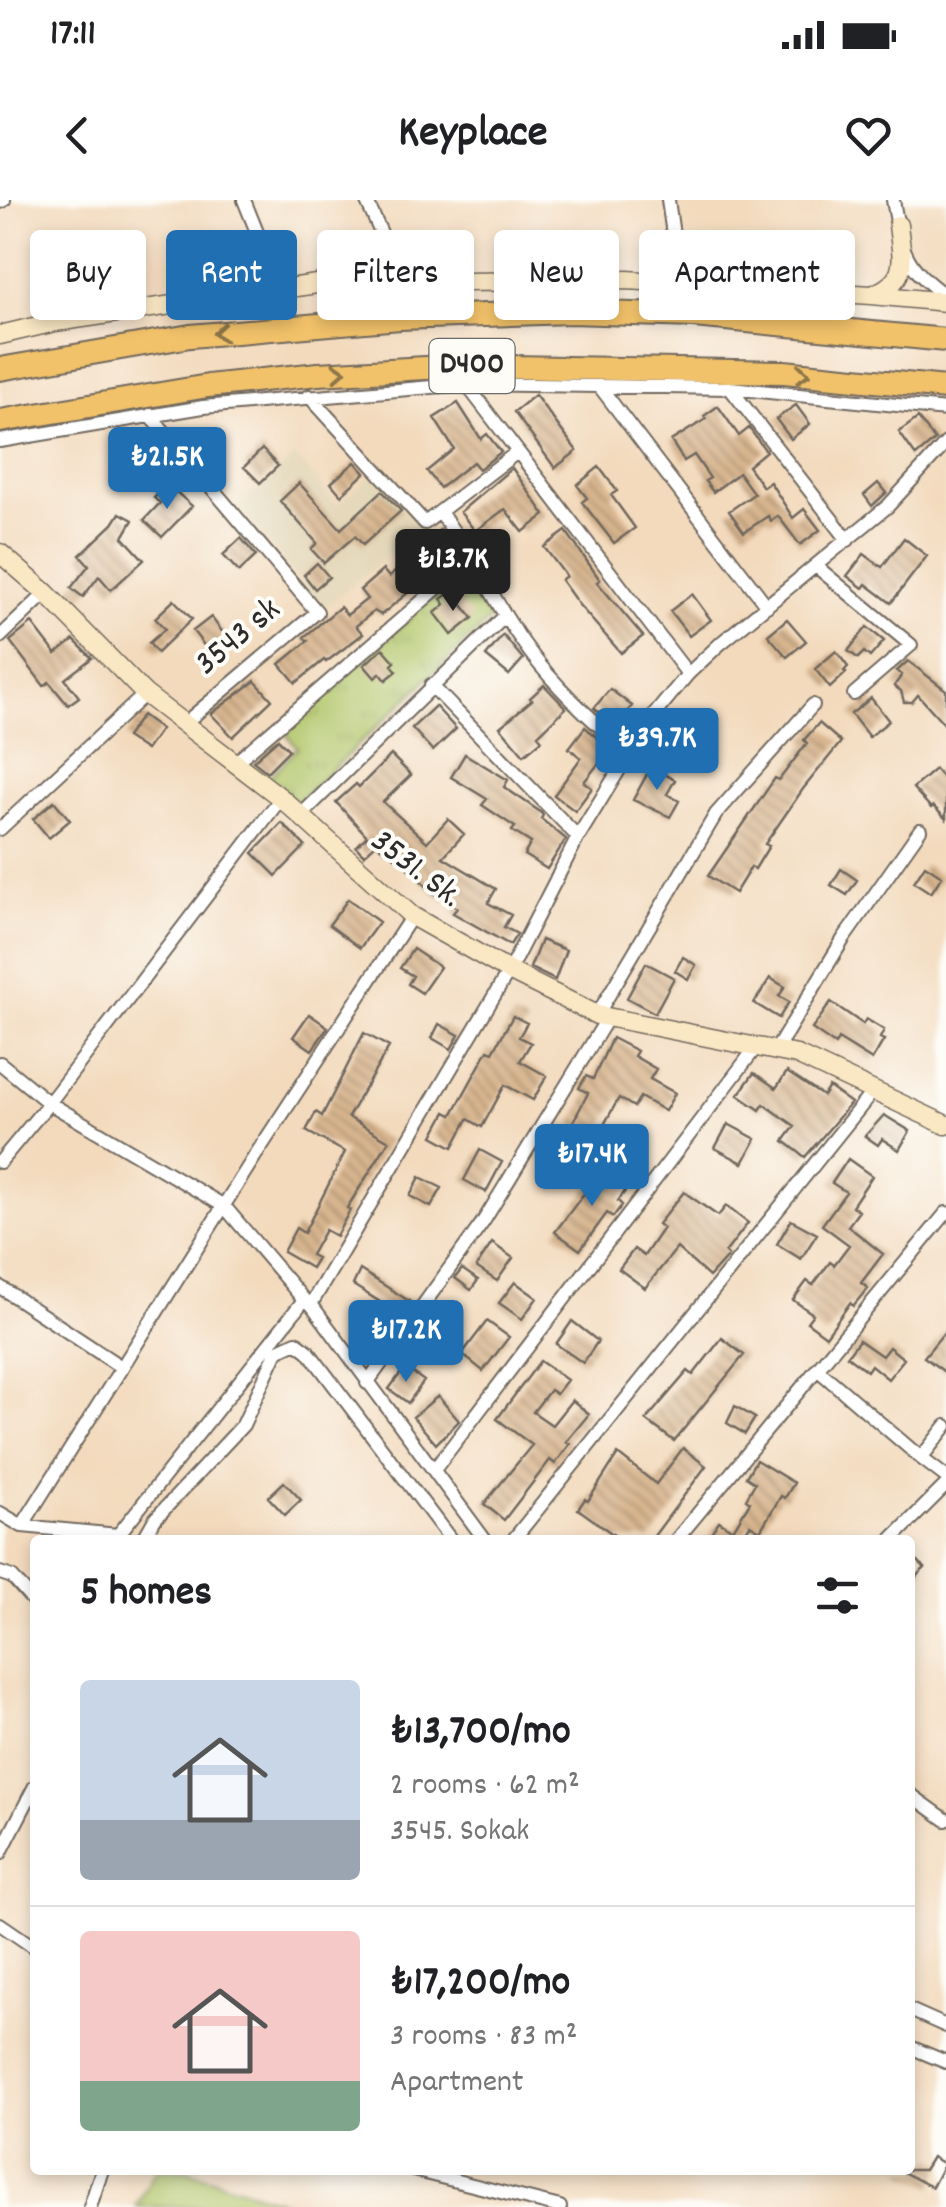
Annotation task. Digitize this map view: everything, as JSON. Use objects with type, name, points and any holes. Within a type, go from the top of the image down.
[{"type":"highway","name":"D400","points":[[0,369],[190,336],[400,318],[552,313],[694,316],[946,340]]},
{"type":"highway","name":"D400","points":[[0,421],[226,384],[461,366],[784,372],[946,388]]},
{"type":"street","points":[[244,200],[256,230]]},
{"type":"street","points":[[366,200],[380,230]]},
{"type":"street","points":[[668,200],[672,230]]},
{"type":"street","points":[[872,295],[888,288],[899,275],[904,258],[893,200]]},
{"type":"street","points":[[898,226],[914,270],[946,299]]},
{"type":"street","points":[[474,282],[639,281]]},
{"type":"street","points":[[855,294],[946,299]]},
{"type":"street","points":[[0,335],[55,322],[166,306]]},
{"type":"street","points":[[466,384],[688,674]]},
{"type":"street","points":[[0,442],[150,415],[309,396],[466,384],[730,388],[946,410]]},
{"type":"street","points":[[600,387],[767,606]]},
{"type":"street","points":[[730,388],[848,540]]},
{"type":"street","points":[[309,396],[426,523],[516,453]]},
{"type":"street","name":"3543 sk","points":[[150,415],[317,612],[186,722]]},
{"type":"street","points":[[0,1513],[22,1526],[118,1535],[307,1302],[508,971],[578,837],[649,720],[688,674],[888,506],[946,443]]},
{"type":"street","points":[[440,512],[505,616],[554,680],[631,754]]},
{"type":"street","name":"3531. Sk.","points":[[0,554],[46,592],[145,694],[282,798],[412,916],[508,971],[602,1017],[796,1056],[946,1126]]},
{"type":"street","points":[[236,762],[472,558]]},
{"type":"street","points":[[817,567],[911,645],[854,694]]},
{"type":"street","points":[[0,637],[46,592]]},
{"type":"street","points":[[301,815],[505,616]]},
{"type":"street","points":[[431,685],[578,837]]},
{"type":"street","points":[[0,829],[145,694]]},
{"type":"street","points":[[368,1382],[483,1222],[716,814],[813,705]]},
{"type":"street","points":[[0,1162],[282,798]]},
{"type":"street","points":[[434,1470],[766,1048],[920,830]]},
{"type":"street","points":[[22,1526],[412,916]]},
{"type":"street","points":[[0,1063],[48,1103],[224,1206],[307,1302],[480,1535]]},
{"type":"street","points":[[517,1535],[874,1090]]},
{"type":"street","points":[[680,1535],[946,1213]]},
{"type":"street","points":[[0,1288],[121,1367]]},
{"type":"street","points":[[146,1535],[155,1519],[244,1425],[277,1352],[296,1342],[308,1351],[447,1535]]},
{"type":"street","points":[[817,1370],[946,1477]]},
{"type":"street","points":[[921,1458],[946,1426]]},
{"type":"street","points":[[896,1535],[946,1486]]},
{"type":"street","points":[[0,1574],[12,1578],[30,1598]]},
{"type":"street","points":[[0,1854],[30,1796]]},
{"type":"street","points":[[915,1798],[946,1820]]},
{"type":"street","points":[[0,1924],[30,1945]]},
{"type":"street","points":[[915,2012],[946,2026]]},
{"type":"street","points":[[915,2049],[946,2062]]},
{"type":"street","points":[[90,2207],[100,2175]]},
{"type":"street","points":[[434,2175],[560,2207]]},
{"type":"shaded area","points":[[295,456],[337,504],[374,473],[421,530],[322,609],[238,506]]},
{"type":"green space","points":[[465,568],[495,615],[297,803],[269,777],[298,748],[283,731]]},
{"type":"green space","points":[[153,2175],[200,2175],[299,2207],[136,2207]]},
{"type":"building","points":[[535,395],[577,451],[555,468],[514,412]]},
{"type":"building","points":[[458,403],[481,439],[487,434],[501,452],[479,469],[473,462],[440,488],[427,471],[454,449],[434,418]]},
{"type":"building","points":[[796,405],[810,424],[791,439],[776,419]]},
{"type":"building","points":[[718,406],[739,436],[749,428],[766,451],[748,466],[763,487],[770,482],[793,518],[804,509],[820,530],[800,545],[778,516],[771,521],[768,516],[744,532],[729,511],[754,494],[739,473],[713,492],[705,481],[710,478],[694,455],[684,461],[671,441],[706,419],[704,416]]},
{"type":"building","points":[[918,418],[935,440],[916,456],[899,432]]},
{"type":"building","points":[[262,449],[278,466],[260,483],[244,467]]},
{"type":"building","points":[[355,462],[365,473],[341,495],[331,483]]},
{"type":"building","points":[[599,467],[617,491],[611,495],[635,528],[614,543],[582,502],[587,498],[577,485]]},
{"type":"building","points":[[512,468],[545,515],[523,532],[505,509],[475,531],[460,512]]},
{"type":"building","points":[[299,483],[341,529],[382,491],[401,511],[363,545],[355,536],[324,563],[311,549],[317,543],[280,501]]},
{"type":"building","points":[[878,483],[886,493],[872,506],[864,495]]},
{"type":"building","points":[[163,489],[168,494],[173,489],[192,506],[162,537],[144,520],[160,503],[154,498]]},
{"type":"building","points":[[120,513],[133,520],[123,537],[144,560],[111,590],[99,576],[83,597],[71,588],[89,565],[80,555]]},
{"type":"building","points":[[440,530],[456,553],[381,615],[374,611],[356,626],[363,634],[296,683],[280,664],[308,641],[304,637],[340,607],[347,615],[367,599],[360,590],[383,570],[389,577],[407,562],[402,555]]},
{"type":"building","points":[[566,531],[600,580],[597,582],[643,636],[621,653],[579,605],[561,580],[566,576],[544,547]]},
{"type":"building","points":[[241,538],[256,556],[239,572],[223,555]]},
{"type":"building","points":[[904,538],[927,556],[891,603],[866,584],[863,588],[847,576],[864,554],[882,567]]},
{"type":"building","points":[[317,563],[329,577],[315,589],[304,575]]},
{"type":"building","points":[[452,591],[473,618],[452,635],[435,613],[445,604],[441,599]]},
{"type":"building","points":[[692,594],[711,620],[689,636],[670,611]]},
{"type":"building","points":[[174,600],[192,619],[157,653],[149,643],[165,629],[155,618]]},
{"type":"building","points":[[211,617],[231,643],[213,657],[193,631]]},
{"type":"building","points":[[787,619],[806,641],[787,657],[768,635]]},
{"type":"building","points":[[32,623],[56,654],[74,640],[92,658],[65,679],[79,697],[68,705],[49,682],[44,686],[10,641]]},
{"type":"building","points":[[867,627],[884,641],[870,657],[864,652],[858,658],[848,651]]},
{"type":"building","points":[[503,635],[523,659],[509,675],[486,656]]},
{"type":"building","points":[[383,648],[397,671],[386,680],[380,673],[375,678],[364,665]]},
{"type":"building","points":[[836,651],[848,667],[830,688],[815,669]]},
{"type":"building","points":[[908,661],[946,690],[946,726],[918,695],[912,702],[904,702],[901,691],[894,686],[902,675],[897,671]]},
{"type":"building","points":[[255,681],[272,700],[233,737],[211,714]]},
{"type":"building","points":[[544,685],[566,708],[538,735],[542,740],[524,755],[500,727]]},
{"type":"building","points":[[610,689],[632,706],[619,730],[594,708]]},
{"type":"building","points":[[871,698],[889,721],[869,737],[851,714]]},
{"type":"building","points":[[435,706],[456,729],[433,751],[412,728]]},
{"type":"building","points":[[142,715],[161,729],[146,750],[126,737]]},
{"type":"building","points":[[819,723],[841,742],[803,789],[765,844],[769,846],[755,869],[751,867],[735,893],[708,876],[775,778],[779,780]]},
{"type":"building","points":[[585,727],[610,749],[584,782],[592,788],[575,811],[554,795],[581,758],[569,748]]},
{"type":"building","points":[[278,739],[289,750],[267,772],[253,761]]},
{"type":"building","points":[[465,754],[508,780],[504,787],[539,811],[541,819],[566,839],[547,869],[524,855],[531,843],[482,805],[487,799],[451,777]]},
{"type":"building","points":[[391,755],[411,775],[383,802],[427,842],[448,819],[464,834],[443,857],[496,889],[488,903],[511,915],[504,927],[517,934],[510,945],[453,913],[457,908],[376,844],[364,855],[356,847],[367,836],[336,802],[356,784],[359,787]]},
{"type":"building","points":[[651,767],[675,780],[667,794],[679,801],[670,817],[633,800]]},
{"type":"building","points":[[935,769],[946,781],[946,819],[913,788]]},
{"type":"building","points":[[54,801],[70,820],[49,838],[33,819]]},
{"type":"building","points":[[282,823],[305,846],[276,876],[253,853]]},
{"type":"building","points":[[925,865],[942,876],[931,893],[914,882]]},
{"type":"building","points":[[841,869],[857,880],[847,895],[831,885]]},
{"type":"building","points":[[348,899],[379,922],[360,948],[329,925]]},
{"type":"building","points":[[541,940],[566,950],[555,980],[530,968]]},
{"type":"building","points":[[413,949],[440,967],[422,993],[408,984],[413,976],[400,968]]},
{"type":"building","points":[[683,957],[696,965],[688,979],[675,971]]},
{"type":"building","points":[[646,963],[674,978],[655,1013],[627,998]]},
{"type":"building","points":[[770,978],[785,987],[779,996],[789,1002],[779,1018],[754,1003]]},
{"type":"building","points":[[831,1002],[863,1024],[866,1019],[884,1030],[880,1038],[884,1040],[872,1060],[838,1039],[835,1045],[812,1029]]},
{"type":"building","points":[[309,1014],[328,1027],[312,1050],[293,1037]]},
{"type":"building","points":[[513,1016],[527,1023],[519,1037],[531,1043],[520,1061],[547,1076],[533,1100],[505,1085],[482,1127],[468,1119],[453,1147],[433,1136],[446,1112],[452,1115],[488,1050],[493,1052]]},
{"type":"building","points":[[439,1024],[459,1035],[451,1049],[432,1038]]},
{"type":"building","points":[[364,1033],[389,1047],[348,1117],[389,1141],[347,1208],[350,1210],[336,1236],[325,1230],[311,1255],[317,1258],[311,1268],[283,1252],[296,1228],[304,1233],[345,1152],[306,1131],[316,1112],[322,1116]]},
{"type":"building","points":[[612,1038],[637,1051],[634,1056],[656,1069],[650,1079],[675,1093],[665,1111],[640,1097],[634,1107],[619,1098],[597,1137],[572,1124],[588,1093],[579,1088],[586,1076],[593,1079]]},
{"type":"building","points":[[787,1072],[823,1096],[829,1087],[851,1103],[805,1157],[784,1141],[795,1126],[764,1104],[760,1110],[738,1095],[754,1073],[776,1088]]},
{"type":"building","points":[[884,1115],[910,1131],[899,1150],[882,1139],[878,1145],[865,1136]]},
{"type":"building","points":[[728,1124],[756,1139],[743,1163],[715,1148]]},
{"type":"building","points":[[480,1150],[502,1162],[486,1192],[464,1180]]},
{"type":"building","points":[[848,1159],[872,1176],[852,1206],[859,1211],[848,1226],[883,1254],[861,1283],[868,1288],[853,1306],[850,1303],[826,1336],[807,1322],[813,1314],[793,1300],[807,1281],[813,1285],[830,1262],[834,1265],[849,1245],[822,1225],[846,1192],[832,1183]]},
{"type":"building","points":[[600,1167],[628,1187],[613,1217],[607,1213],[580,1250],[555,1232]]},
{"type":"building","points":[[420,1177],[442,1188],[431,1207],[410,1196]]},
{"type":"building","points":[[684,1192],[718,1216],[726,1206],[748,1223],[725,1253],[728,1256],[709,1277],[677,1248],[645,1288],[619,1269],[634,1249],[644,1256],[663,1228],[658,1224]]},
{"type":"building","points":[[791,1220],[817,1234],[801,1259],[777,1244]]},
{"type":"building","points":[[492,1243],[513,1258],[497,1281],[476,1267]]},
{"type":"building","points":[[462,1269],[478,1280],[471,1290],[455,1278]]},
{"type":"building","points":[[360,1270],[409,1301],[401,1315],[353,1285]]},
{"type":"building","points":[[515,1282],[537,1298],[522,1319],[499,1303]]},
{"type":"building","points":[[487,1321],[509,1337],[483,1371],[462,1354]]},
{"type":"building","points":[[572,1321],[598,1341],[583,1363],[556,1344]]},
{"type":"building","points":[[946,1330],[946,1373],[924,1357]]},
{"type":"building","points":[[722,1338],[744,1355],[674,1441],[646,1420],[688,1371],[693,1375]]},
{"type":"building","points":[[859,1340],[882,1356],[889,1347],[904,1359],[888,1379],[871,1365],[867,1371],[847,1356]]},
{"type":"building","points":[[540,1361],[567,1380],[556,1394],[550,1390],[533,1412],[552,1425],[572,1400],[589,1414],[566,1442],[570,1444],[555,1464],[550,1460],[504,1520],[484,1504],[532,1445],[497,1419]]},
{"type":"building","points":[[405,1367],[424,1381],[408,1403],[389,1389]]},
{"type":"building","points":[[438,1396],[459,1421],[436,1444],[413,1417]]},
{"type":"building","points":[[735,1406],[755,1418],[745,1434],[727,1423]]},
{"type":"building","points":[[683,1448],[706,1466],[655,1535],[614,1535],[578,1509],[585,1499],[588,1501],[618,1454],[656,1484]]},
{"type":"building","points":[[756,1460],[794,1483],[785,1498],[781,1496],[760,1531],[750,1525],[743,1535],[709,1535],[719,1521],[733,1530],[750,1502],[746,1499],[755,1483],[746,1477]]},
{"type":"building","points":[[284,1482],[301,1500],[285,1515],[268,1497]]},
{"type":"building","points":[[915,1558],[925,1568],[915,1577]]},
{"type":"building","points":[[932,2157],[944,2164],[932,2187],[909,2175],[924,2170]]}]
